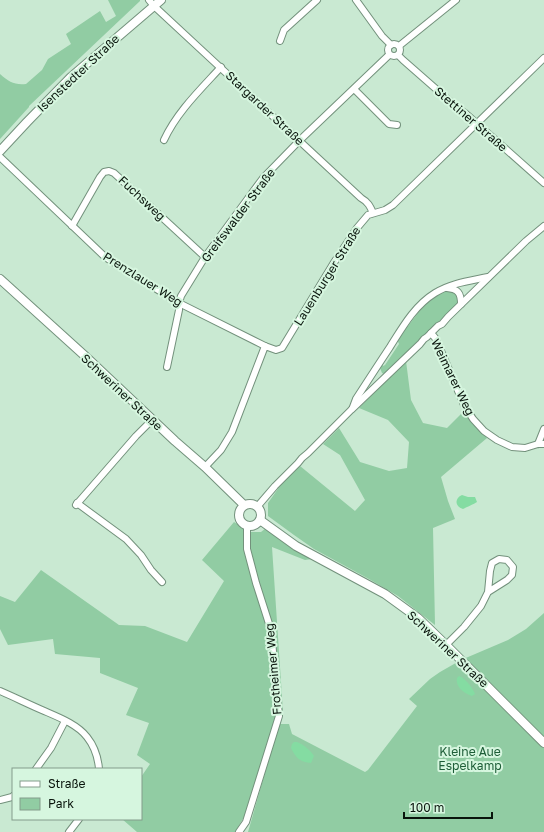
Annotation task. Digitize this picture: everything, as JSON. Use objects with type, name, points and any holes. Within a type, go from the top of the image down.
[{"type":"street","name":"Isenstedter Straße","points":[[0,151],[26,122],[71,77],[151,3],[161,0]]},
{"type":"street","points":[[280,41],[284,30],[318,0]]},
{"type":"street","points":[[356,0],[390,45]]},
{"type":"street","points":[[399,46],[456,0]]},
{"type":"street","name":"Stargarder Straße","points":[[151,3],[366,201],[373,213]]},
{"type":"street","points":[[390,45],[395,44],[399,46]]},
{"type":"street","points":[[390,45],[388,50],[389,55],[394,57],[400,52],[399,46]]},
{"type":"street","name":"Greifswalder Straße","points":[[167,367],[181,296],[205,257],[264,178],[300,140],[389,55]]},
{"type":"street","name":"Stettiner Straße","points":[[398,55],[544,184]]},
{"type":"street","name":"Lauenburger Straße","points":[[265,346],[276,350],[282,348],[333,264],[365,218],[368,215],[385,210],[393,205],[544,58]]},
{"type":"street","points":[[164,140],[171,125],[190,100],[221,67]]},
{"type":"street","points":[[354,89],[389,124],[397,125]]},
{"type":"street","name":"Prenzlauer Weg","points":[[0,157],[105,257],[179,303],[265,346]]},
{"type":"street","name":"Fuchsweg","points":[[72,226],[100,177],[104,172],[109,171],[114,173],[205,257]]},
{"type":"street","points":[[257,507],[302,458],[351,410],[526,241],[544,226]]},
{"type":"street","points":[[351,410],[408,318],[421,304],[434,294],[459,283],[489,277]]},
{"type":"street","name":"Schweriner Straße","points":[[0,279],[85,356],[244,505]]},
{"type":"street","points":[[447,288],[456,290],[459,293],[461,296],[461,304]]},
{"type":"street","name":"Weimarer Weg","points":[[431,333],[436,338],[464,405],[473,419],[484,431],[497,440],[512,447],[525,448],[541,444],[544,430]]},
{"type":"street","points":[[205,468],[221,450],[232,432],[265,346]]},
{"type":"street","points":[[376,368],[381,376],[386,376]]},
{"type":"street","points":[[152,419],[77,504],[126,539],[162,582]]},
{"type":"street","points":[[251,503],[257,507],[261,513],[260,520],[257,524],[247,526],[242,524],[238,514],[240,509],[244,505],[251,503]]},
{"type":"street","name":"Schweriner Straße","points":[[260,520],[296,546],[385,594],[418,618],[544,743]]},
{"type":"street","name":"Frotheimer Weg","points":[[239,832],[246,822],[279,716],[271,630],[256,582],[248,549],[247,526]]},
{"type":"street","points":[[446,645],[464,627],[481,606],[488,592],[492,563],[500,559],[507,560],[512,567],[512,575],[488,592]]},
{"type":"street","points":[[0,690],[77,727],[94,747],[98,758],[99,768]]},
{"type":"street","points":[[36,768],[51,748],[65,721]]},
{"type":"street","points":[[0,800],[12,797]]},
{"type":"street","points":[[69,832],[79,820]]},
{"type":"green space","points":[[108,0],[140,1],[29,106],[0,139],[0,74],[12,82],[26,84],[42,70],[48,59],[71,44],[66,34],[100,11],[106,22],[116,16]]},
{"type":"green space","points":[[447,289],[454,291],[458,295],[459,303],[384,374],[382,373],[380,368],[382,362],[383,366],[385,365],[399,344],[397,339],[405,326],[408,326],[424,305]]},
{"type":"green space","points":[[406,361],[411,400],[423,423],[447,428],[465,410],[487,438],[441,477],[455,519],[433,528],[435,625],[398,596],[314,549],[268,516],[268,503],[282,483],[300,466],[355,511],[365,500],[340,455],[323,444],[339,428],[360,462],[389,471],[407,468],[409,442],[388,420],[359,408]]},
{"type":"green space","points":[[234,522],[249,532],[261,532],[266,528],[312,559],[305,560],[272,547],[283,712],[277,715],[244,817],[235,832],[137,832],[123,820],[142,820],[142,776],[150,764],[137,755],[149,723],[126,715],[138,688],[100,673],[100,658],[55,654],[53,639],[8,645],[0,629],[0,596],[15,602],[41,570],[119,625],[145,626],[187,642],[224,581],[202,560]]},
{"type":"green space","name":"Kleine Aue Espelkamp","points":[[544,613],[544,832],[248,832],[279,724],[289,724],[292,734],[365,772],[417,706],[409,699],[430,679],[461,660],[508,640],[526,629]]},
{"type":"shaded area","points":[[462,495],[475,497],[477,502],[463,509],[460,508],[456,502]]},
{"type":"shaded area","points":[[459,676],[464,679],[475,694],[472,696],[461,690],[457,681]]},
{"type":"shaded area","points":[[294,742],[302,744],[314,756],[311,763],[304,762],[297,757],[291,748]]}]
